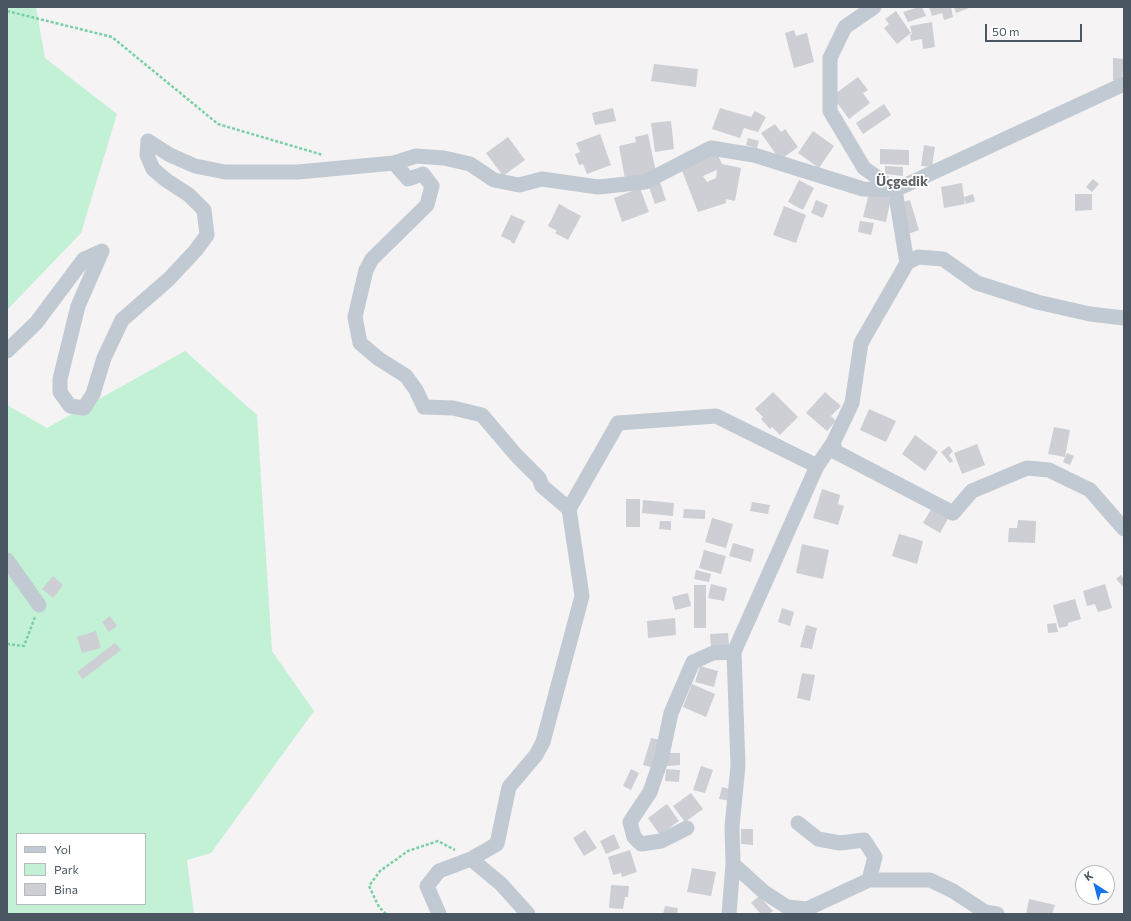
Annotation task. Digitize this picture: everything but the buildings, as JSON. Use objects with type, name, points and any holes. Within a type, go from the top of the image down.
[{"type":"street","points":[[873,7],[845,27],[830,58],[830,111],[864,168],[895,190],[907,263]]},
{"type":"street","points":[[7,351],[36,323],[84,259],[102,251],[78,306],[60,379],[60,392],[70,406],[84,408],[93,394],[104,358],[122,320],[169,279],[196,250],[207,235],[204,210],[188,194],[166,180],[153,169],[147,155],[148,141],[170,155],[195,166],[225,172],[298,172],[394,162],[416,156],[444,158],[470,164],[494,180],[520,185],[542,180],[598,187],[645,182],[710,148],[754,155],[864,189],[895,190],[1124,84]]},
{"type":"street","points":[[394,162],[408,179],[423,174],[432,186],[427,205],[372,259],[366,270],[355,317],[360,343],[379,360],[406,376],[416,390],[424,407],[453,408],[482,415],[516,455],[539,478],[542,486],[569,509]]},
{"type":"street","points":[[729,914],[733,864],[732,826],[738,766],[734,652],[818,466],[833,443],[852,403],[861,343],[907,263],[918,257],[944,259],[977,283],[1037,302],[1090,314],[1124,318]]},
{"type":"street","points":[[439,914],[427,886],[439,871],[471,859],[497,844],[509,786],[536,755],[543,742],[582,596],[569,509],[618,423],[716,416],[818,466]]},
{"type":"street","points":[[833,443],[836,452],[953,513],[972,492],[1026,468],[1049,470],[1090,490],[1124,529]]},
{"type":"street","points":[[7,560],[39,605]]},
{"type":"street","points":[[687,828],[661,841],[641,844],[634,836],[630,822],[650,792],[661,760],[671,713],[693,662],[713,653],[734,652]]},
{"type":"street","points":[[798,822],[818,840],[840,843],[864,840],[875,857],[869,880]]},
{"type":"street","points":[[471,859],[501,884],[528,914]]},
{"type":"street","points":[[733,864],[764,892],[787,907],[807,909],[869,880],[930,880],[989,913]]},
{"type":"path","points":[[7,11],[112,37],[218,124],[324,155]]},
{"type":"path","points":[[7,644],[24,646],[39,605]]},
{"type":"path","points":[[386,914],[379,907],[369,886],[380,871],[408,851],[438,841],[471,859]]},
{"type":"green space","points":[[7,7],[36,7],[45,58],[117,114],[81,233],[7,310]]},
{"type":"green space","points":[[185,351],[257,415],[272,651],[314,711],[211,853],[187,860],[194,914],[7,914],[7,405],[47,428]]},
{"type":"district","name":"Üçgedik","points":[[902,181]]}]
